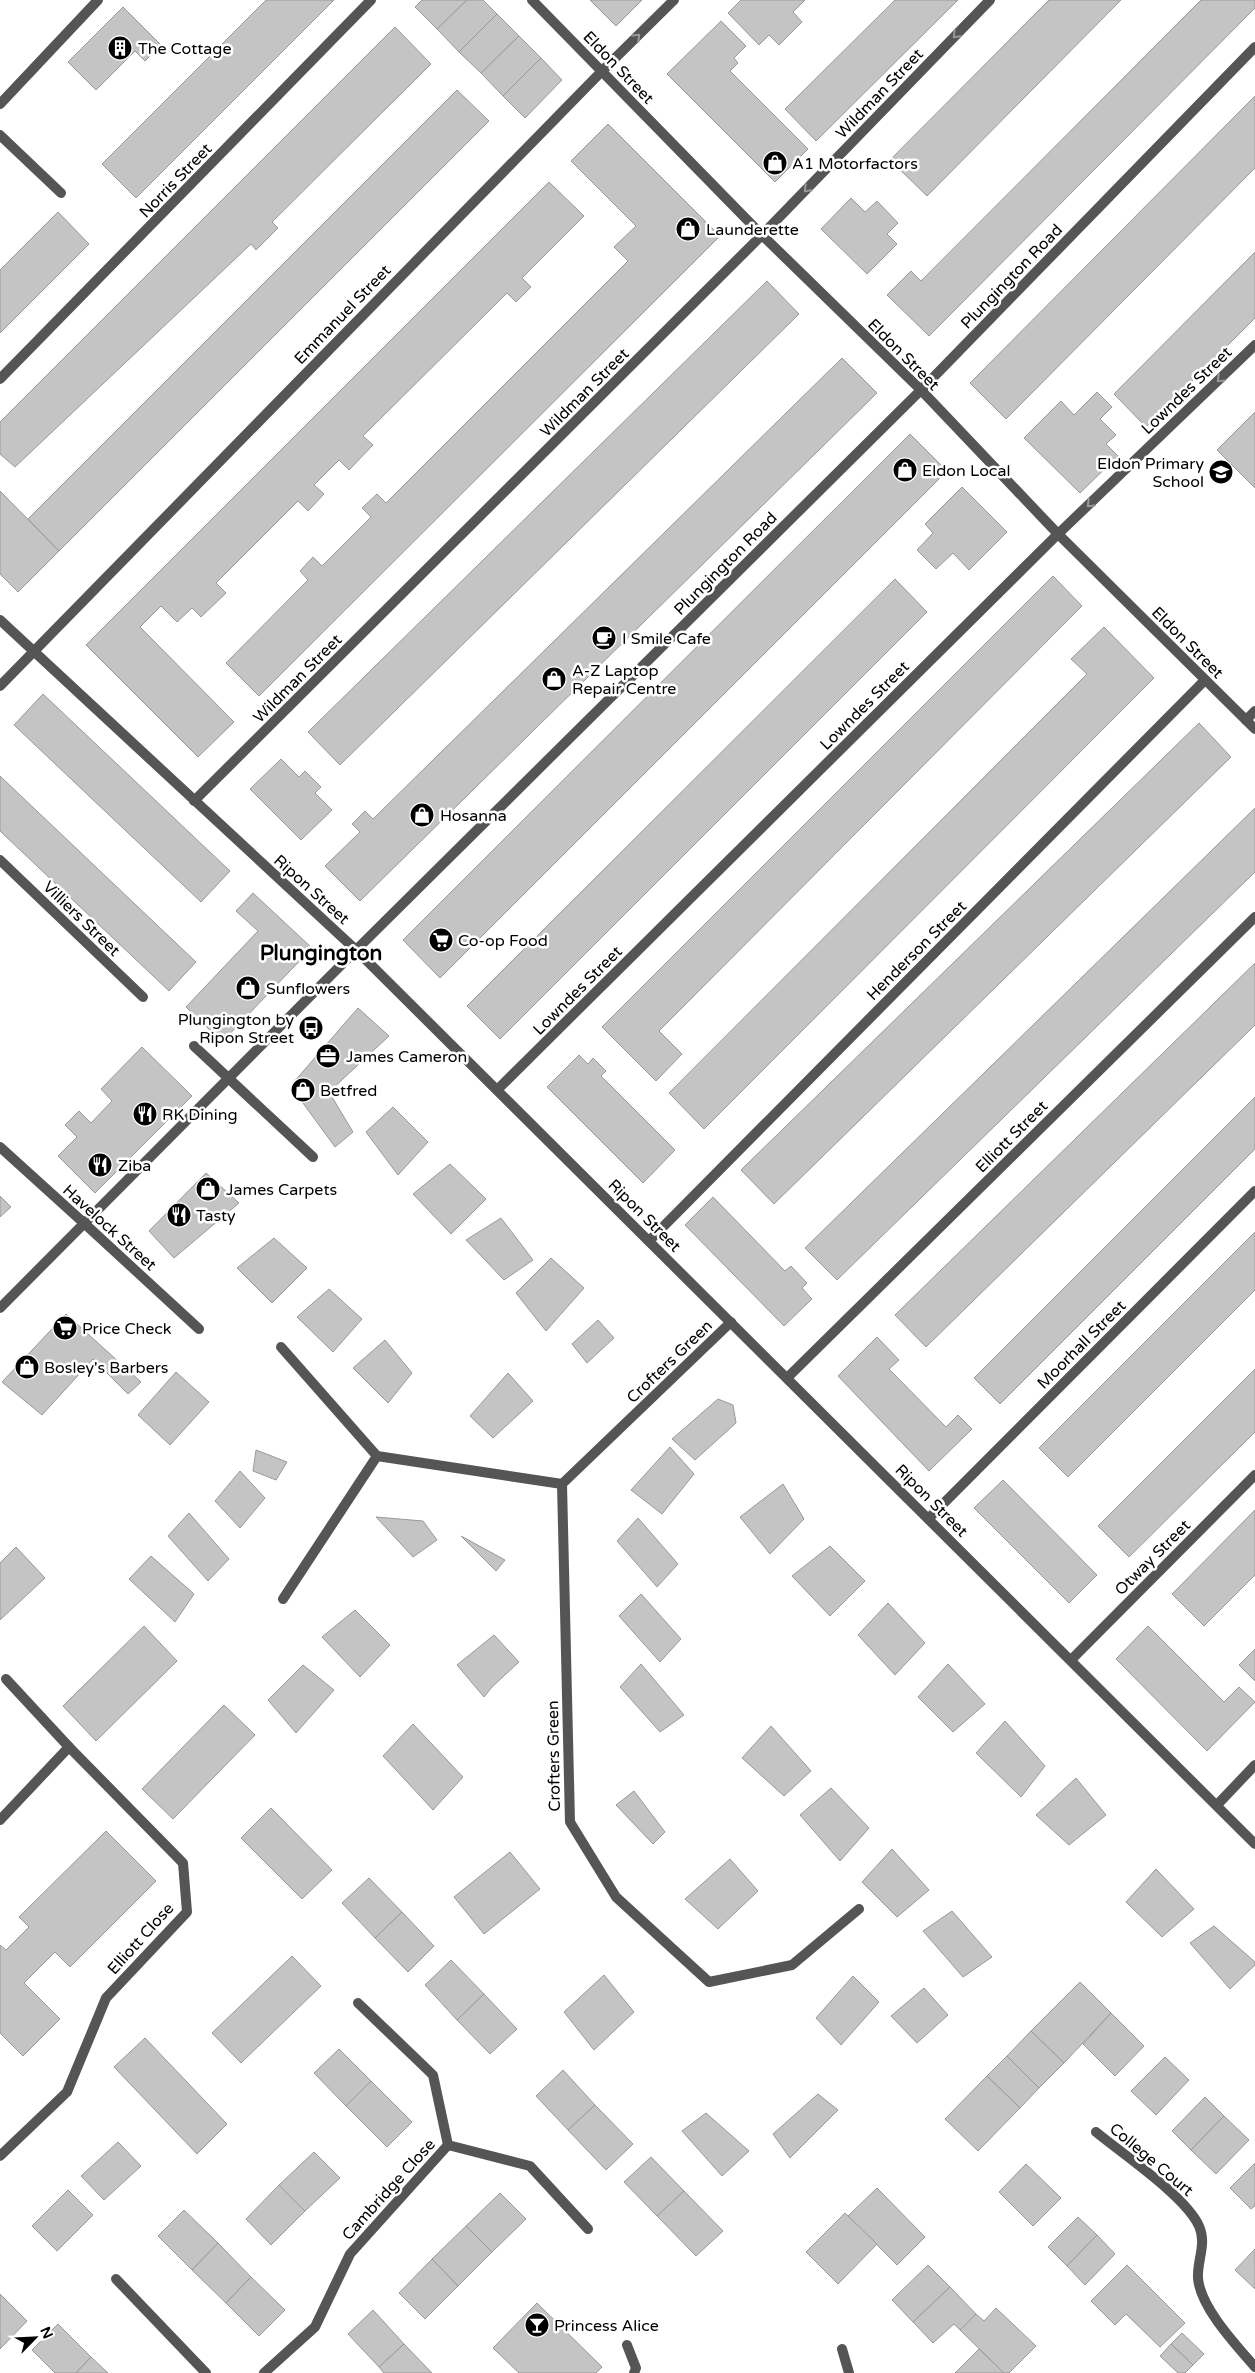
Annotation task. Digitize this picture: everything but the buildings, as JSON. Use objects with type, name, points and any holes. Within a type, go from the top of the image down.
[{"type":"street","points":[[0,104],[98,0]]},
{"type":"street","name":"Norris Street","points":[[0,379],[371,0]]},
{"type":"street","name":"Eldon Street","points":[[532,0],[762,235],[921,390],[1058,534],[1255,729]]},
{"type":"street","name":"Emmanuel Street","points":[[33,650],[674,0]]},
{"type":"street","name":"Wildman Street","points":[[194,801],[762,235],[990,0]]},
{"type":"street","name":"Plungington Road","points":[[0,1308],[356,950],[921,390],[1255,47]]},
{"type":"street","points":[[0,135],[61,193]]},
{"type":"street","name":"Lowndes Street","points":[[498,1090],[1058,534],[1255,345]]},
{"type":"street","name":"Ripon Street","points":[[0,620],[356,950],[1255,1844]]},
{"type":"street","points":[[0,686],[33,650]]},
{"type":"street","name":"Henderson Street","points":[[649,1241],[1204,680]]},
{"type":"street","points":[[1246,720],[1255,711]]},
{"type":"street","name":"Villiers Street","points":[[0,860],[143,997]]},
{"type":"street","name":"Elliott Street","points":[[788,1378],[1255,916]]},
{"type":"street","points":[[194,1046],[313,1157]]},
{"type":"street","name":"Havelock Street","points":[[0,1147],[199,1329]]},
{"type":"street","name":"Moorhall Street","points":[[929,1518],[1255,1191]]},
{"type":"street","name":"Crofters Green","points":[[732,1322],[562,1484],[570,1822],[616,1897],[709,1982],[792,1965],[859,1908]]},
{"type":"street","points":[[281,1347],[377,1456],[562,1484]]},
{"type":"street","points":[[283,1599],[377,1456]]},
{"type":"street","name":"Otway Street","points":[[1071,1660],[1255,1475]]},
{"type":"street","name":"Elliott Close","points":[[0,2156],[67,2092],[106,1998],[187,1912],[183,1863],[69,1747],[6,1678]]},
{"type":"street","points":[[0,1820],[69,1747]]},
{"type":"street","points":[[1217,1805],[1255,1765]]},
{"type":"street","name":"Cambridge Close","points":[[358,2003],[433,2076],[448,2145]]},
{"type":"street","name":"College Court","points":[[1096,2132],[1190,2210],[1200,2228],[1203,2243],[1198,2277],[1202,2296],[1216,2317],[1255,2366]]},
{"type":"street","name":"Cambridge Close","points":[[448,2145],[530,2166],[588,2229]]},
{"type":"street","name":"Cambridge Close","points":[[264,2373],[315,2327],[350,2254],[448,2145]]},
{"type":"street","points":[[116,2279],[206,2373]]},
{"type":"street","points":[[627,2345],[636,2368],[634,2373]]},
{"type":"street","points":[[842,2349],[849,2373]]},
{"type":"place","name":"The Cottage","points":[[120,48]]},
{"type":"place","name":"A1 Motorfactors","points":[[775,163]]},
{"type":"place","name":"Launderette","points":[[688,229]]},
{"type":"place","name":"Eldon Local","points":[[905,470]]},
{"type":"place","name":"Eldon Primary School","points":[[1221,472]]},
{"type":"place","name":"I Smile Cafe","points":[[604,638]]},
{"type":"place","name":"A-Z Laptop Repair Centre","points":[[554,679]]},
{"type":"place","name":"Hosanna","points":[[422,815]]},
{"type":"place","name":"Co-op Food","points":[[441,940]]},
{"type":"place","name":"Sunflowers","points":[[248,988]]},
{"type":"place","name":"Plungington by Ripon Street","points":[[311,1028]]},
{"type":"place","name":"James Cameron","points":[[328,1056]]},
{"type":"place","name":"Betfred","points":[[303,1090]]},
{"type":"place","name":"RK Dining","points":[[145,1114]]},
{"type":"place","name":"Ziba","points":[[100,1165]]},
{"type":"place","name":"James Carpets","points":[[208,1189]]},
{"type":"place","name":"Tasty","points":[[179,1215]]},
{"type":"place","name":"Price Check","points":[[65,1328]]},
{"type":"place","name":"Bosley's Barbers","points":[[27,1367]]},
{"type":"place","name":"Princess Alice","points":[[537,2325]]},
{"type":"district","name":"Plungington","points":[[321,953]]}]
